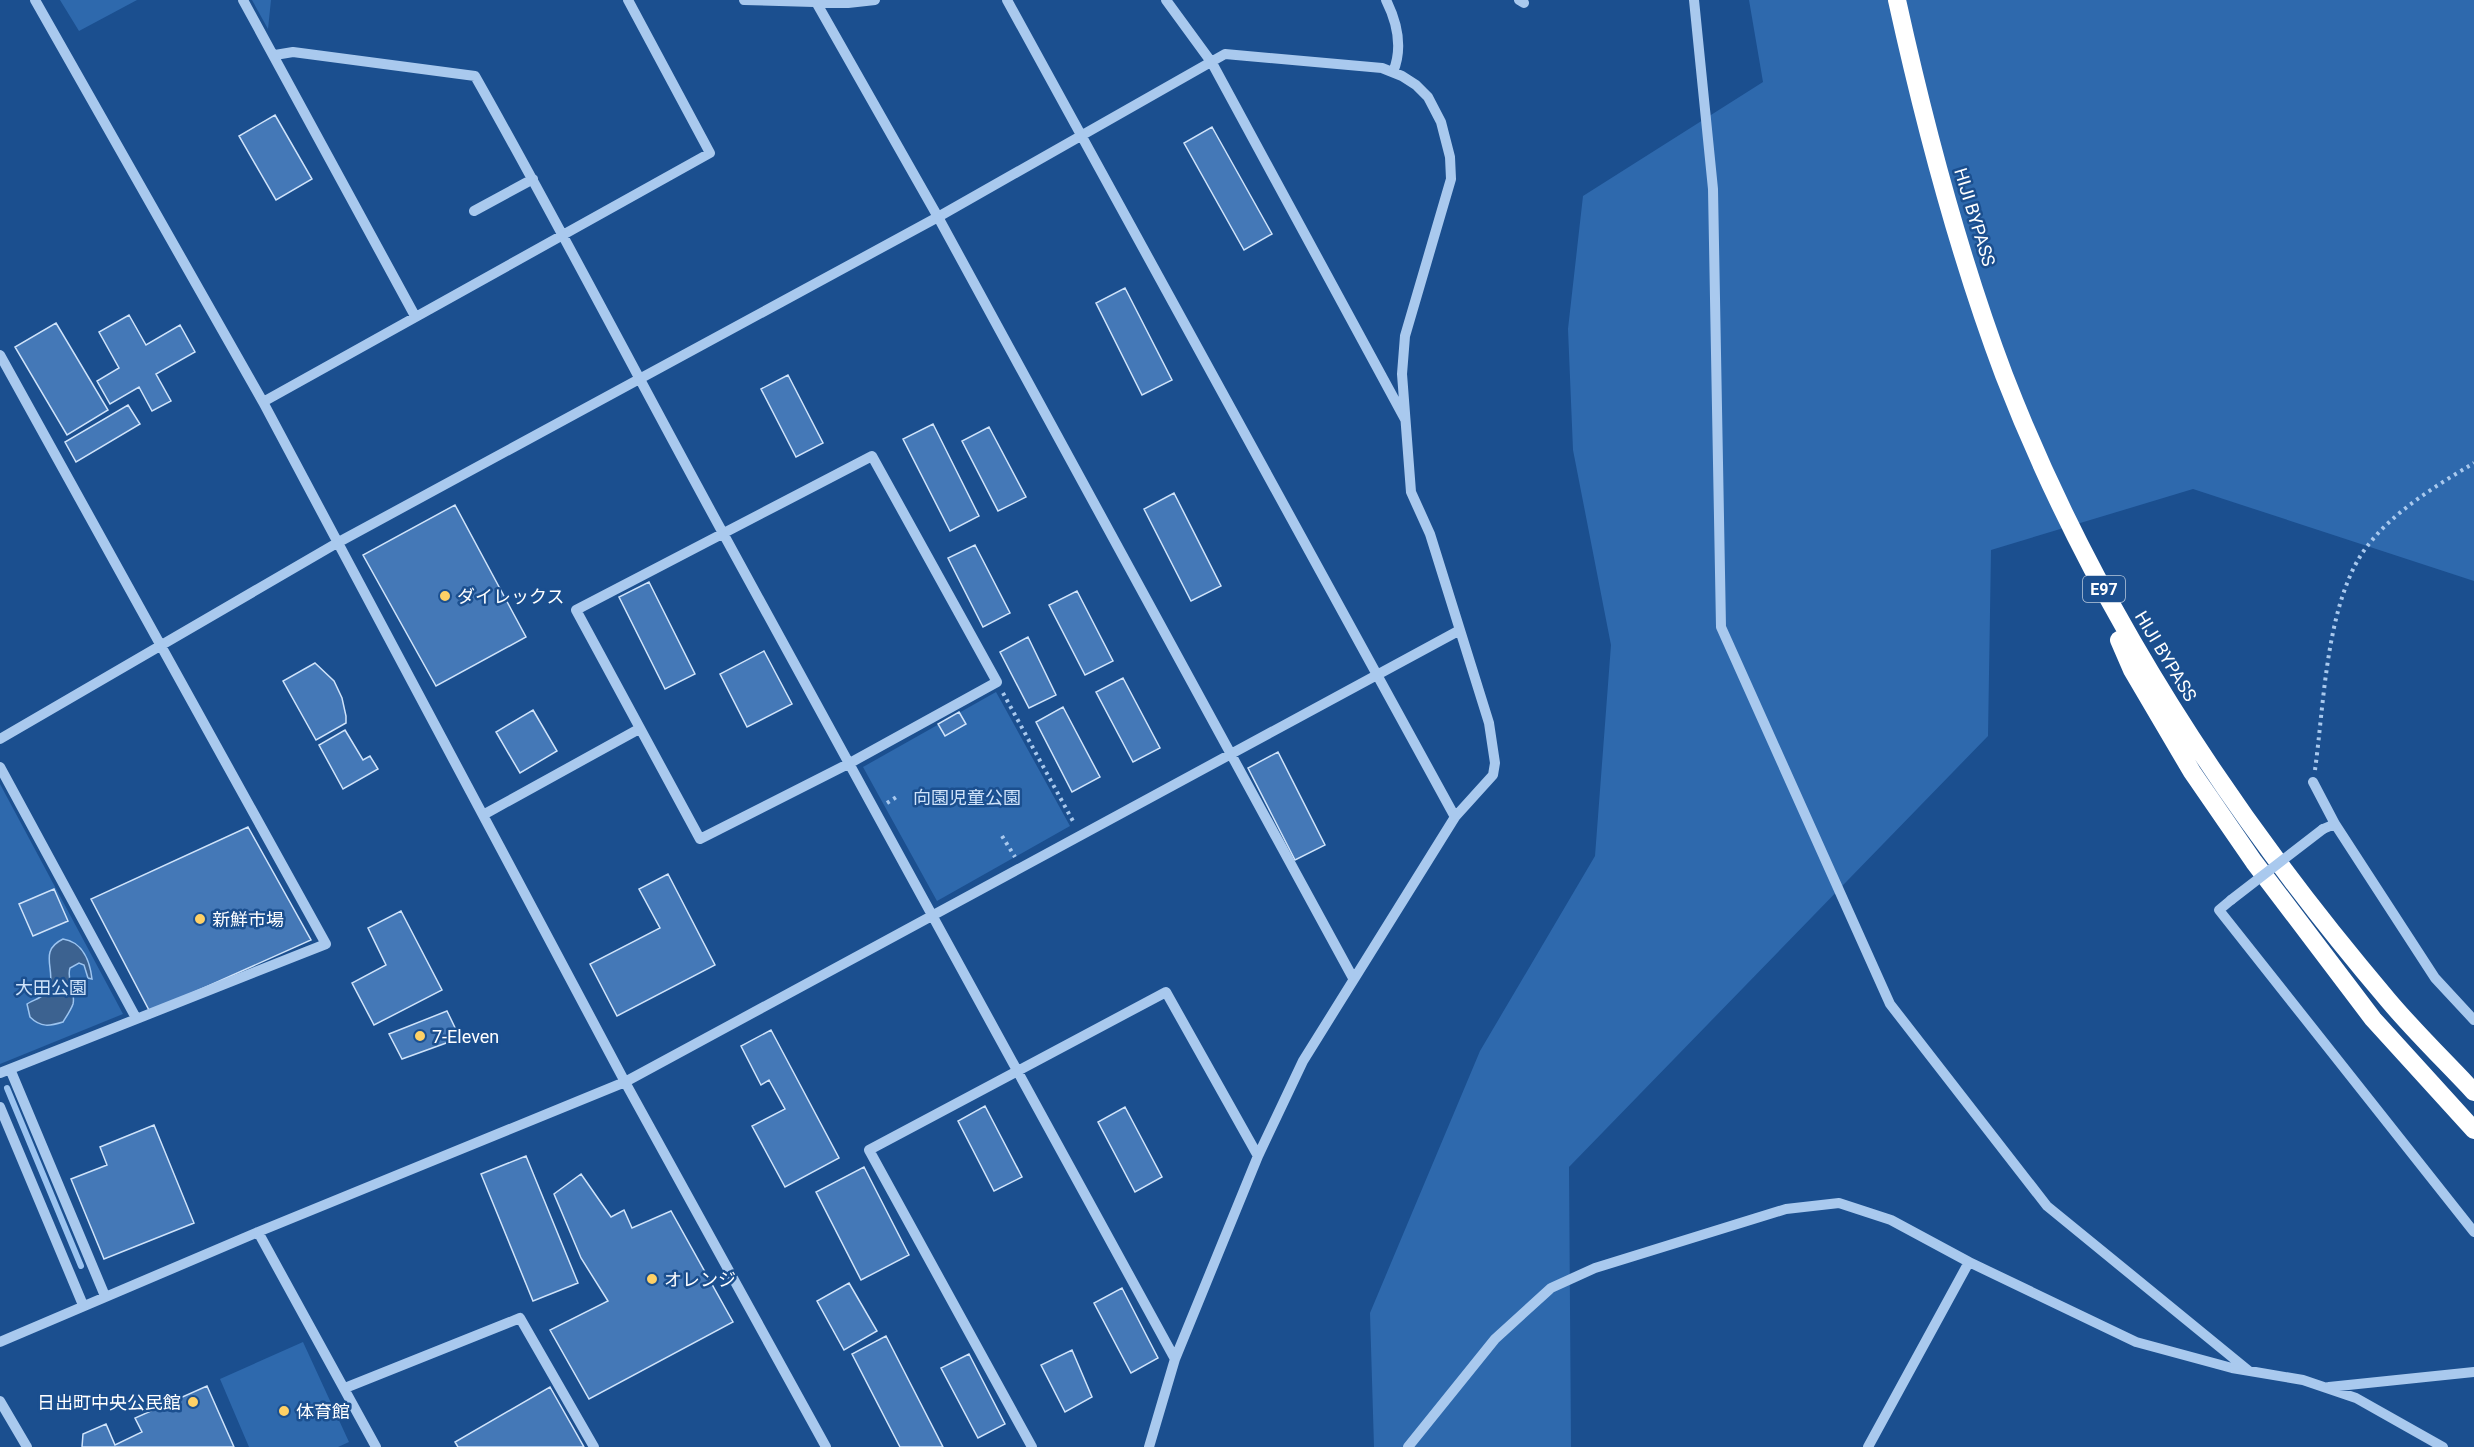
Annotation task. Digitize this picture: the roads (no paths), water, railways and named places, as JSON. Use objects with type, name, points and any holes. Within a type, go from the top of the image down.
[{"type":"highway","name":"HIJI BYPASS","points":[[1897,0],[1921,110],[1962,253],[2005,376],[2075,535],[2143,662],[2206,762],[2267,850],[2390,1002],[2474,1092]]},
{"type":"highway","points":[[2075,535],[2132,670],[2192,772],[2312,940],[2366,1010],[2474,1130]]},
{"type":"street","points":[[35,0],[264,402],[625,1082],[826,1447]]},
{"type":"street","points":[[243,0],[416,316]]},
{"type":"street","points":[[264,402],[563,233],[710,153],[628,0]]},
{"type":"street","points":[[744,0],[848,3],[875,0]]},
{"type":"street","points":[[1007,0],[1455,817]]},
{"type":"street","points":[[1166,0],[1212,63],[1407,423]]},
{"type":"street","points":[[1386,0],[1396,25],[1398,46],[1393,72]]},
{"type":"street","points":[[1694,0],[1713,189],[1722,627],[1890,1004],[2047,1206],[2248,1371]]},
{"type":"street","points":[[816,2],[938,217],[1353,978]]},
{"type":"street","points":[[275,55],[293,52],[475,76],[563,233],[640,381],[1019,1070],[1175,1359]]},
{"type":"street","points":[[0,739],[338,543],[541,431],[640,381],[938,217],[1225,54],[1382,68],[1416,85],[1428,97],[1442,122],[1450,157],[1451,179],[1405,336],[1402,374],[1411,492],[1430,534],[1489,723],[1495,763],[1493,775],[1455,817],[1303,1061],[1258,1156],[1175,1359],[1149,1447]]},
{"type":"street","points":[[474,211],[534,180]]},
{"type":"street","points":[[0,355],[159,646],[326,944],[3,1070],[105,1296]]},
{"type":"street","points":[[872,456],[997,682],[850,763],[700,839],[576,610],[724,534],[872,456]]},
{"type":"street","points":[[0,1342],[258,1232],[625,1082],[1460,630]]},
{"type":"street","points":[[483,815],[639,729]]},
{"type":"street","points":[[0,767],[136,1018]]},
{"type":"street","points":[[2313,782],[2335,824],[2435,978],[2474,1020]]},
{"type":"street","points":[[2335,824],[2323,829],[2219,910],[2474,1232]]},
{"type":"street","points":[[1032,1447],[869,1150],[1166,992],[1258,1156]]},
{"type":"street","points":[[0,1107],[83,1305]]},
{"type":"street","points":[[1408,1447],[1495,1339],[1551,1288],[1595,1268],[1786,1209],[1839,1203],[1891,1220],[1970,1262],[2136,1342],[2248,1371],[2304,1380],[2325,1387],[2356,1398],[2443,1447]]},
{"type":"street","points":[[258,1232],[270,1258],[345,1388],[376,1447]]},
{"type":"street","points":[[1868,1447],[1970,1262]]},
{"type":"street","points":[[345,1388],[520,1318],[594,1447]]},
{"type":"street","points":[[2325,1387],[2474,1372]]},
{"type":"street","points":[[0,1401],[27,1447]]},
{"type":"waterway","points":[[7,1088],[81,1266]]},
{"type":"place","name":"ダイレックス","points":[[445,596]]},
{"type":"place","name":"新鮮市場","points":[[200,919]]},
{"type":"place","name":"7-Eleven","points":[[420,1036]]},
{"type":"place","name":"オレンジ","points":[[652,1279]]},
{"type":"place","name":"日出町中央公民館","points":[[193,1402]]},
{"type":"place","name":"体育館","points":[[284,1411]]},
{"type":"park label","name":"向園児童公園","points":[[967,797]]},
{"type":"park label","name":"大田公園","points":[[51,987]]}]
